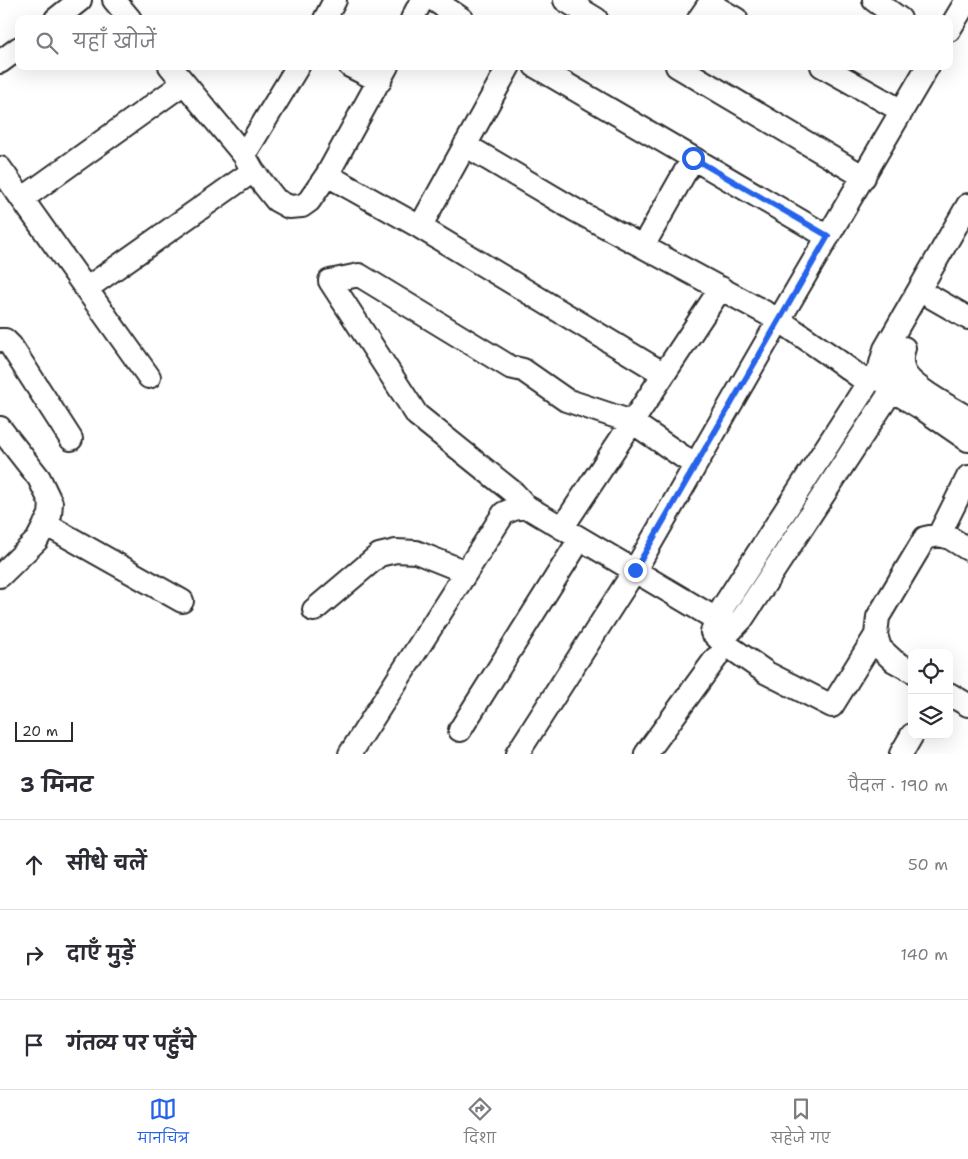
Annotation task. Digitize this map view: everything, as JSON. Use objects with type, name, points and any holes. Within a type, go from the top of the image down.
[{"type":"street","points":[[61,15],[80,0]]},
{"type":"street","points":[[114,0],[127,15]]},
{"type":"street","points":[[327,15],[335,0]]},
{"type":"street","points":[[414,15],[422,0]]},
{"type":"street","points":[[434,0],[456,15]]},
{"type":"street","points":[[565,0],[589,15]]},
{"type":"street","points":[[702,15],[712,0],[717,8],[729,15]]},
{"type":"street","points":[[874,0],[895,15]]},
{"type":"street","points":[[953,23],[967,0]]},
{"type":"street","points":[[0,62],[15,51]]},
{"type":"street","points":[[173,70],[249,163],[276,200],[289,207],[302,206],[309,201],[327,175],[383,74],[366,70]]},
{"type":"street","points":[[86,289],[249,163],[296,70]]},
{"type":"street","points":[[420,228],[507,70]]},
{"type":"street","points":[[542,70],[828,236]]},
{"type":"street","points":[[684,70],[864,176]]},
{"type":"street","points":[[829,70],[902,111]]},
{"type":"street","points":[[517,754],[635,570],[926,70]]},
{"type":"street","points":[[22,199],[184,84]]},
{"type":"street","points":[[465,146],[575,210],[779,320],[834,358],[884,382],[892,390],[968,440]]},
{"type":"street","points":[[643,246],[693,158]]},
{"type":"street","points":[[0,168],[149,377]]},
{"type":"street","points":[[327,175],[420,228],[664,374]]},
{"type":"street","points":[[876,635],[832,706],[718,649],[712,632],[716,619],[730,596],[873,377],[885,349],[968,205]]},
{"type":"street","points":[[968,237],[907,339],[901,362],[904,373],[916,385],[968,418]]},
{"type":"street","points":[[695,465],[632,422],[566,400],[523,370],[510,367],[359,275],[330,281],[417,415],[514,493],[526,507],[716,619]]},
{"type":"street","points":[[460,730],[632,422],[721,288]]},
{"type":"street","points":[[933,298],[968,318]]},
{"type":"street","points":[[0,340],[4,340],[11,346],[71,438]]},
{"type":"street","points":[[873,377],[901,362]]},
{"type":"street","points":[[646,754],[718,649],[742,619],[892,390]]},
{"type":"street","points":[[0,428],[39,478],[51,503],[50,515],[37,540],[0,576]]},
{"type":"street","points":[[939,534],[968,477]]},
{"type":"street","points":[[350,754],[504,513],[526,507]]},
{"type":"street","points":[[45,524],[182,600]]},
{"type":"street","points":[[908,669],[894,661],[880,648],[876,635],[878,618],[925,538],[939,534],[950,538],[968,549]]},
{"type":"street","points":[[314,610],[378,555],[396,551],[416,552],[466,572]]},
{"type":"street","points":[[953,696],[968,705]]},
{"type":"street","points":[[901,754],[910,739]]},
{"type":"route","points":[[635,570],[828,236],[693,158]]}]
